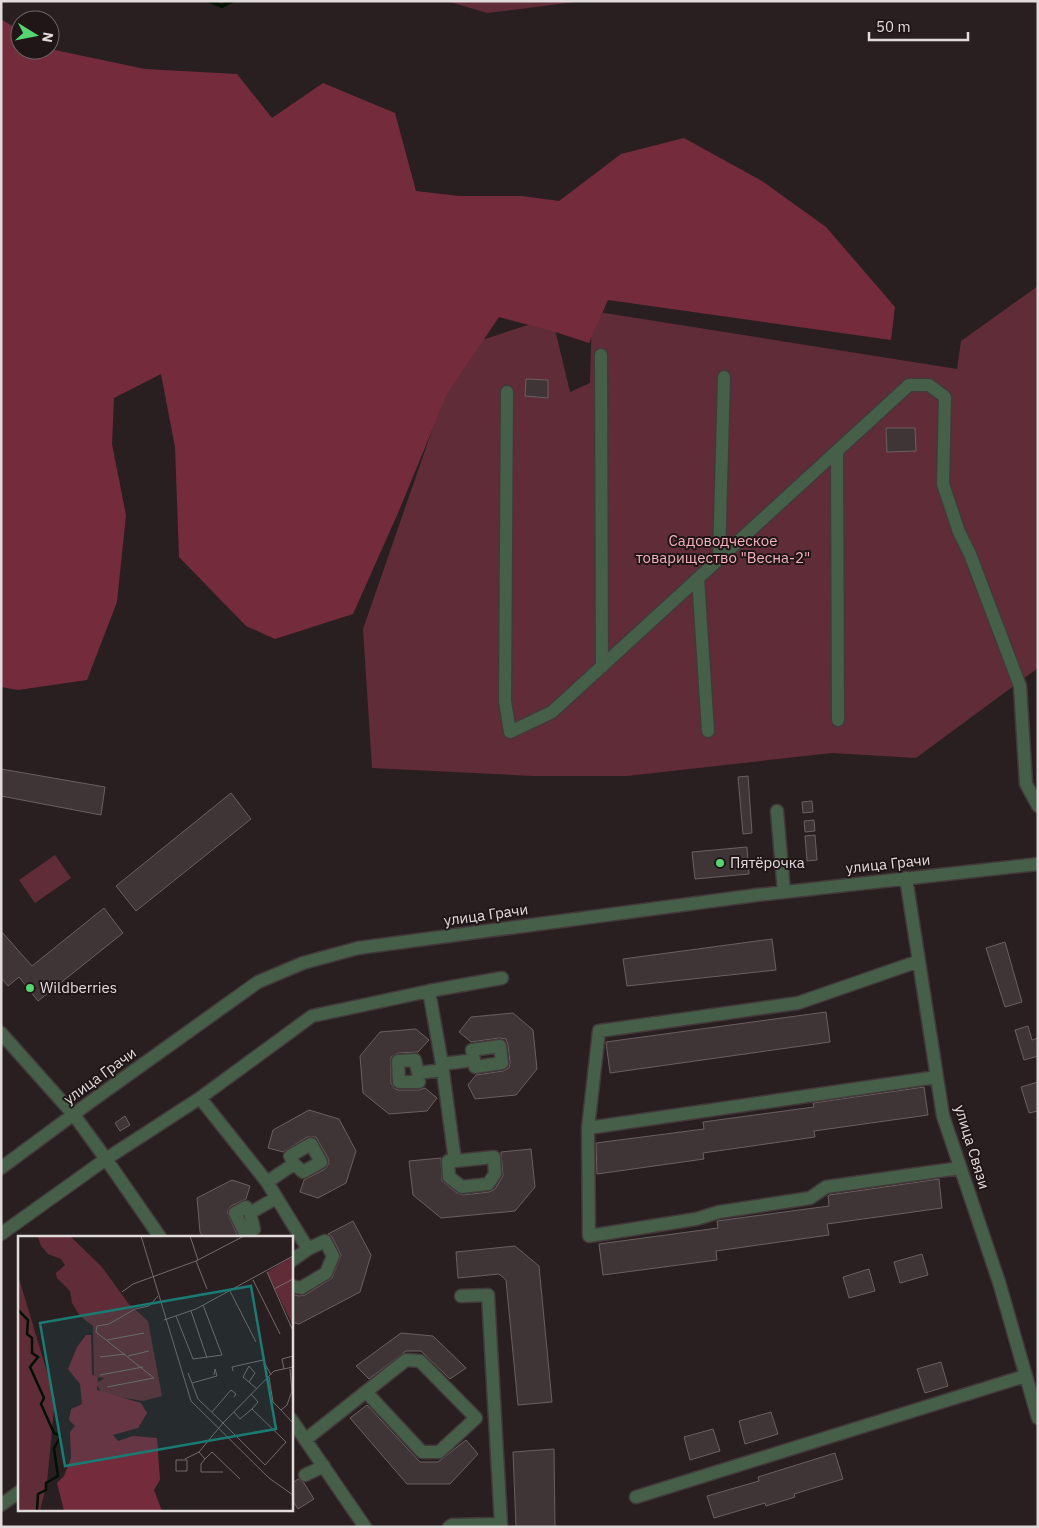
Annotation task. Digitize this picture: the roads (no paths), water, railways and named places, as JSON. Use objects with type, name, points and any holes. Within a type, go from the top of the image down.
[{"type":"street","points":[[601,355],[602,667]]},
{"type":"street","points":[[719,559],[724,377]]},
{"type":"street","points":[[507,392],[505,701],[510,732],[552,712],[909,385],[929,385],[945,397],[943,484],[959,532],[970,554],[1020,686],[1026,784],[1038,806]]},
{"type":"street","points":[[836,451],[838,720]]},
{"type":"street","points":[[698,578],[708,731]]},
{"type":"street","points":[[777,811],[784,892]]},
{"type":"street","name":"улица Грачи","points":[[1,1168],[258,982],[302,963],[358,948],[784,892],[1038,864]]},
{"type":"street","name":"улица Связи","points":[[906,878],[944,1116],[998,1282],[1038,1418]]},
{"type":"street","points":[[919,961],[798,1003],[600,1031],[588,1128],[589,1236],[696,1219],[719,1212],[810,1198],[826,1187],[960,1168]]},
{"type":"street","points":[[1,1234],[106,1158],[200,1098],[312,1016],[429,991],[502,978]]},
{"type":"street","points":[[429,991],[442,1067],[454,1160]]},
{"type":"street","points":[[1,1033],[74,1115],[159,1236]]},
{"type":"street","points":[[418,1073],[474,1060]]},
{"type":"street","points":[[588,1128],[937,1077]]},
{"type":"street","points":[[200,1098],[267,1182],[308,1249]]},
{"type":"street","points":[[267,1182],[294,1164]]},
{"type":"street","points":[[250,1213],[276,1198]]},
{"type":"street","points":[[292,1260],[325,1240],[333,1256],[326,1273],[301,1288],[292,1286]]},
{"type":"street","points":[[449,1527],[452,1525],[500,1524],[488,1295],[461,1296]]},
{"type":"street","points":[[365,1527],[297,1430],[367,1393],[406,1360],[420,1361],[476,1418],[495,1421]]},
{"type":"street","points":[[636,1497],[1025,1376]]},
{"type":"street","points":[[367,1393],[422,1452],[439,1452],[476,1418]]},
{"type":"street","points":[[305,1474],[324,1466]]},
{"type":"street","points":[[1,1504],[18,1493]]},
{"type":"waterway","points":[[209,1],[222,6],[232,1]]},
{"type":"place","name":"Пятёрочка","points":[[720,863]]},
{"type":"place","name":"Wildberries","points":[[30,988]]},
{"type":"park label","name":"Садоводческое товарищество \"Весна-2\"","points":[[723,550]]}]
